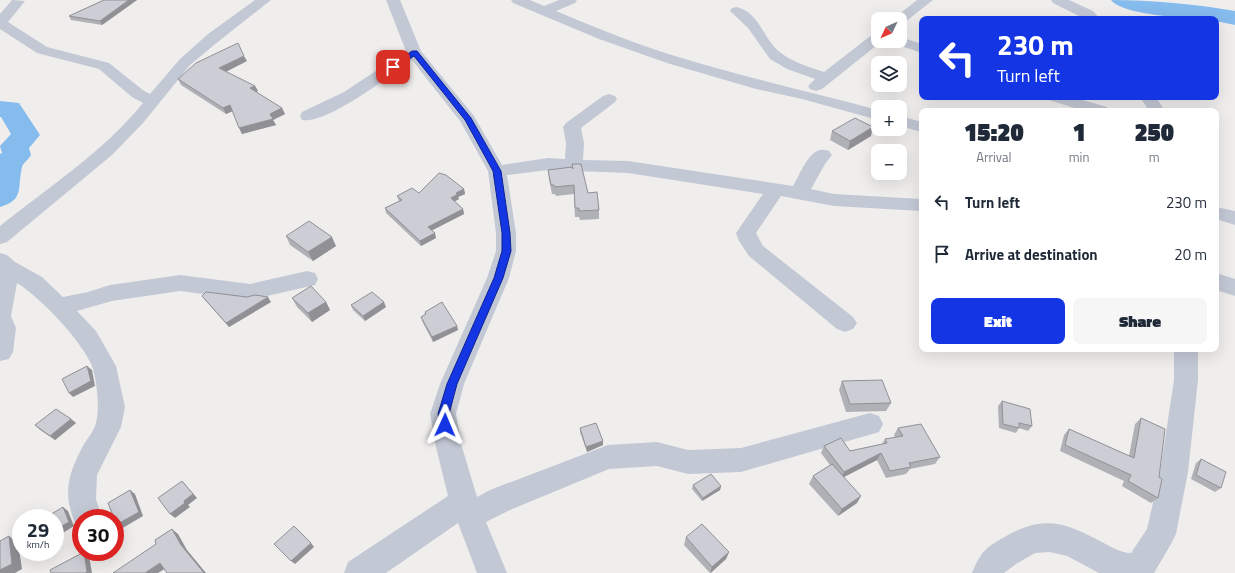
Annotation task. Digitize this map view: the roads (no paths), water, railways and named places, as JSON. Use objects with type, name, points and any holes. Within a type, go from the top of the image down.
[{"type":"street","points":[[0,237],[84,171],[121,138],[145,112],[152,100],[185,63],[205,44],[264,0]]},
{"type":"street","points":[[392,0],[414,52],[468,120],[497,171],[506,233],[506,251],[498,278],[452,384],[443,414],[449,447],[467,509],[492,573]]},
{"type":"street","points":[[518,0],[604,36],[672,60],[762,86],[804,95],[871,113]]},
{"type":"street","points":[[544,11],[570,0]]},
{"type":"street","points":[[907,14],[926,0]]},
{"type":"street","points":[[1058,0],[1090,16]]},
{"type":"street","points":[[20,1],[0,23],[42,50],[104,66],[138,94],[152,100]]},
{"type":"street","points":[[0,8],[20,1]]},
{"type":"street","points":[[736,12],[753,25],[775,56],[792,66],[827,78]]},
{"type":"street","points":[[804,95],[871,43]]},
{"type":"street","points":[[308,116],[322,111],[349,96],[414,52]]},
{"type":"street","points":[[574,165],[575,143],[572,127],[609,99]]},
{"type":"street","points":[[1065,100],[1091,108]]},
{"type":"street","points":[[907,123],[919,126]]},
{"type":"street","points":[[799,193],[817,162],[823,155]]},
{"type":"street","points":[[497,171],[548,164],[628,167],[776,189],[834,200],[919,205]]},
{"type":"street","points":[[776,189],[746,233],[748,241],[756,251],[845,323]]},
{"type":"street","points":[[1219,214],[1235,218]]},
{"type":"street","points":[[3,264],[34,283],[58,306],[88,338],[104,366],[112,407],[108,428],[92,454],[84,475],[82,499],[85,509]]},
{"type":"street","points":[[1,352],[4,328],[0,316],[6,290],[3,264]]},
{"type":"street","points":[[58,306],[90,300],[110,293],[180,284],[250,292],[307,279]]},
{"type":"street","points":[[1219,282],[1235,288]]},
{"type":"street","points":[[987,573],[994,560],[1010,550],[1035,538],[1060,538],[1079,546],[1109,563],[1131,571],[1139,569],[1161,534],[1174,472],[1186,380],[1186,352]]},
{"type":"street","points":[[359,573],[467,509],[500,500],[608,457],[658,454],[688,462],[741,460],[870,424]]},
{"type":"waterway","points":[[1122,0],[1142,7],[1200,12],[1235,18]]},
{"type":"waterway","points":[[0,109],[10,109],[26,135],[14,146],[17,155],[8,162],[3,194],[0,197]]}]
